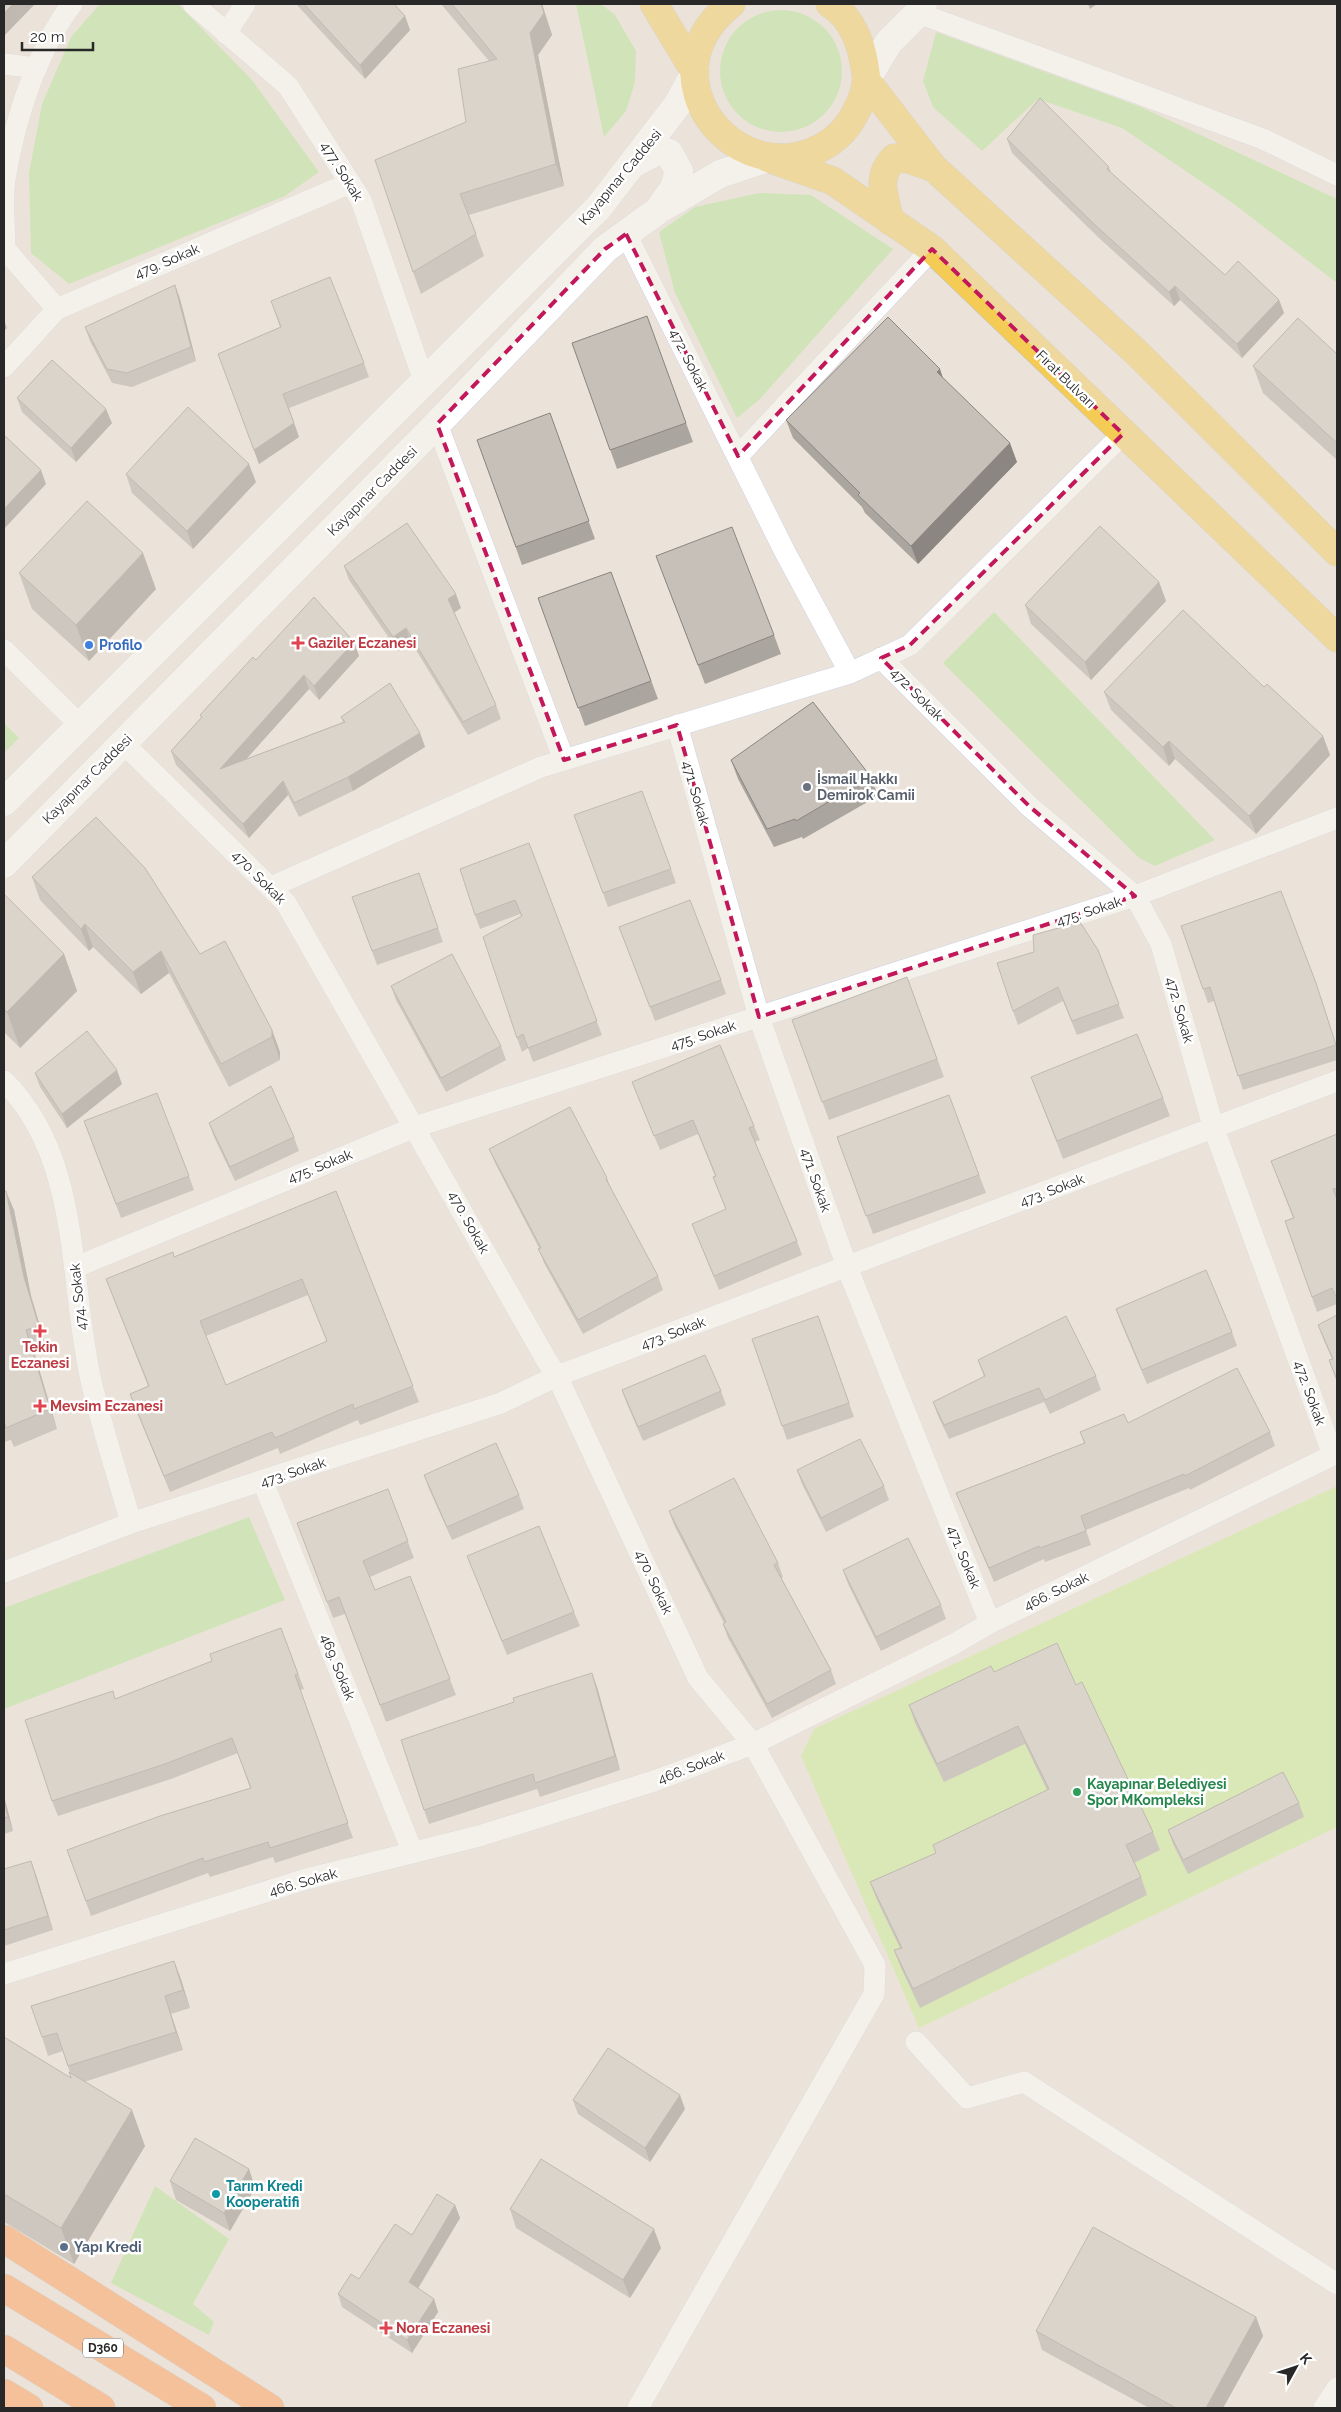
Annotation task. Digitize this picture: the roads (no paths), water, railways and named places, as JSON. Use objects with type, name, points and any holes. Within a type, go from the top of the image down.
[{"type":"highway","points":[[4,2239],[251,2400],[270,2408]]},
{"type":"highway","name":"D360","points":[[4,2288],[202,2408]]},
{"type":"highway","points":[[4,2349],[101,2408]]},
{"type":"highway","points":[[4,2393],[29,2408]]},
{"type":"main road","points":[[654,4],[695,72]]},
{"type":"main road","points":[[731,4],[711,23],[699,46],[695,72],[698,97],[708,119],[724,138],[745,151],[768,158],[796,158],[822,148],[844,131],[859,107],[866,80],[889,42],[920,8]]},
{"type":"main road","points":[[830,4],[852,26],[864,52],[866,80],[934,168],[1136,352],[1337,552]]},
{"type":"main road","name":"Kayapınar Caddesi","points":[[4,802],[599,207],[628,167],[655,137],[674,111],[695,72]]},
{"type":"main road","points":[[628,167],[659,150],[668,153],[679,171],[674,188],[660,209]]},
{"type":"main road","name":"Kayapınar Caddesi","points":[[4,864],[437,424],[605,248],[660,209],[720,174],[768,158]]},
{"type":"main road","name":"Fırat Bulvarı","points":[[768,158],[833,182],[932,249],[1337,638]]},
{"type":"main road","points":[[890,221],[882,183],[884,169],[894,158],[908,159],[934,168]]},
{"type":"street","points":[[57,308],[5,249],[5,174],[28,87],[58,23],[72,4]]},
{"type":"street","name":"477. Sokak","points":[[193,4],[288,86],[361,200],[424,381]]},
{"type":"street","points":[[226,34],[245,4]]},
{"type":"street","points":[[920,8],[1263,139],[1337,175]]},
{"type":"street","points":[[4,64],[37,68]]},
{"type":"street","name":"479. Sokak","points":[[4,367],[57,308],[350,183]]},
{"type":"street","name":"472. Sokak","points":[[626,234],[785,552],[850,673]]},
{"type":"street","points":[[738,456],[932,249]]},
{"type":"street","points":[[437,424],[564,760]]},
{"type":"street","points":[[271,887],[542,767],[850,673],[910,644],[1123,434]]},
{"type":"street","points":[[4,650],[80,725]]},
{"type":"street","name":"472. Sokak","points":[[881,658],[1029,806],[1135,896],[1161,944],[1214,1129],[1335,1454]]},
{"type":"street","name":"471. Sokak","points":[[677,725],[759,1017],[847,1268],[990,1623]]},
{"type":"street","name":"470. Sokak","points":[[123,743],[286,903],[557,1376],[698,1678],[754,1744],[875,1965],[874,1994],[638,2408]]},
{"type":"street","name":"475. Sokak","points":[[76,1267],[415,1127],[1135,896],[1337,818]]},
{"type":"street","name":"474. Sokak","points":[[4,1081],[34,1120],[47,1144],[63,1199],[76,1267],[78,1314],[92,1385],[131,1523]]},
{"type":"street","name":"473. Sokak","points":[[4,1572],[131,1523],[263,1482],[501,1403],[557,1376],[847,1268],[1337,1081]]},
{"type":"street","name":"466. Sokak","points":[[4,1974],[303,1880],[479,1836],[654,1781],[754,1744],[954,1644],[990,1623],[1335,1454]]},
{"type":"street","name":"469. Sokak","points":[[263,1482],[413,1852]]},
{"type":"street","points":[[916,2042],[967,2098],[1024,2082],[1337,2284]]},
{"type":"street","points":[[1324,2408],[1337,2388]]},
{"type":"place","name":"Gaziler Eczanesi","points":[[298,643]]},
{"type":"place","name":"Profilo","points":[[89,645]]},
{"type":"place","name":"İsmail Hakkı Demirok Camii","points":[[807,787]]},
{"type":"place","name":"Tekin Eczanesi","points":[[40,1331]]},
{"type":"place","name":"Mevsim Eczanesi","points":[[40,1406]]},
{"type":"place","name":"Kayapınar Belediyesi Spor MKompleksi","points":[[1077,1792]]},
{"type":"place","name":"Tarım Kredi Kooperatifi","points":[[216,2194]]},
{"type":"place","name":"Yapı Kredi","points":[[64,2247]]},
{"type":"place","name":"Nora Eczanesi","points":[[386,2328]]}]
